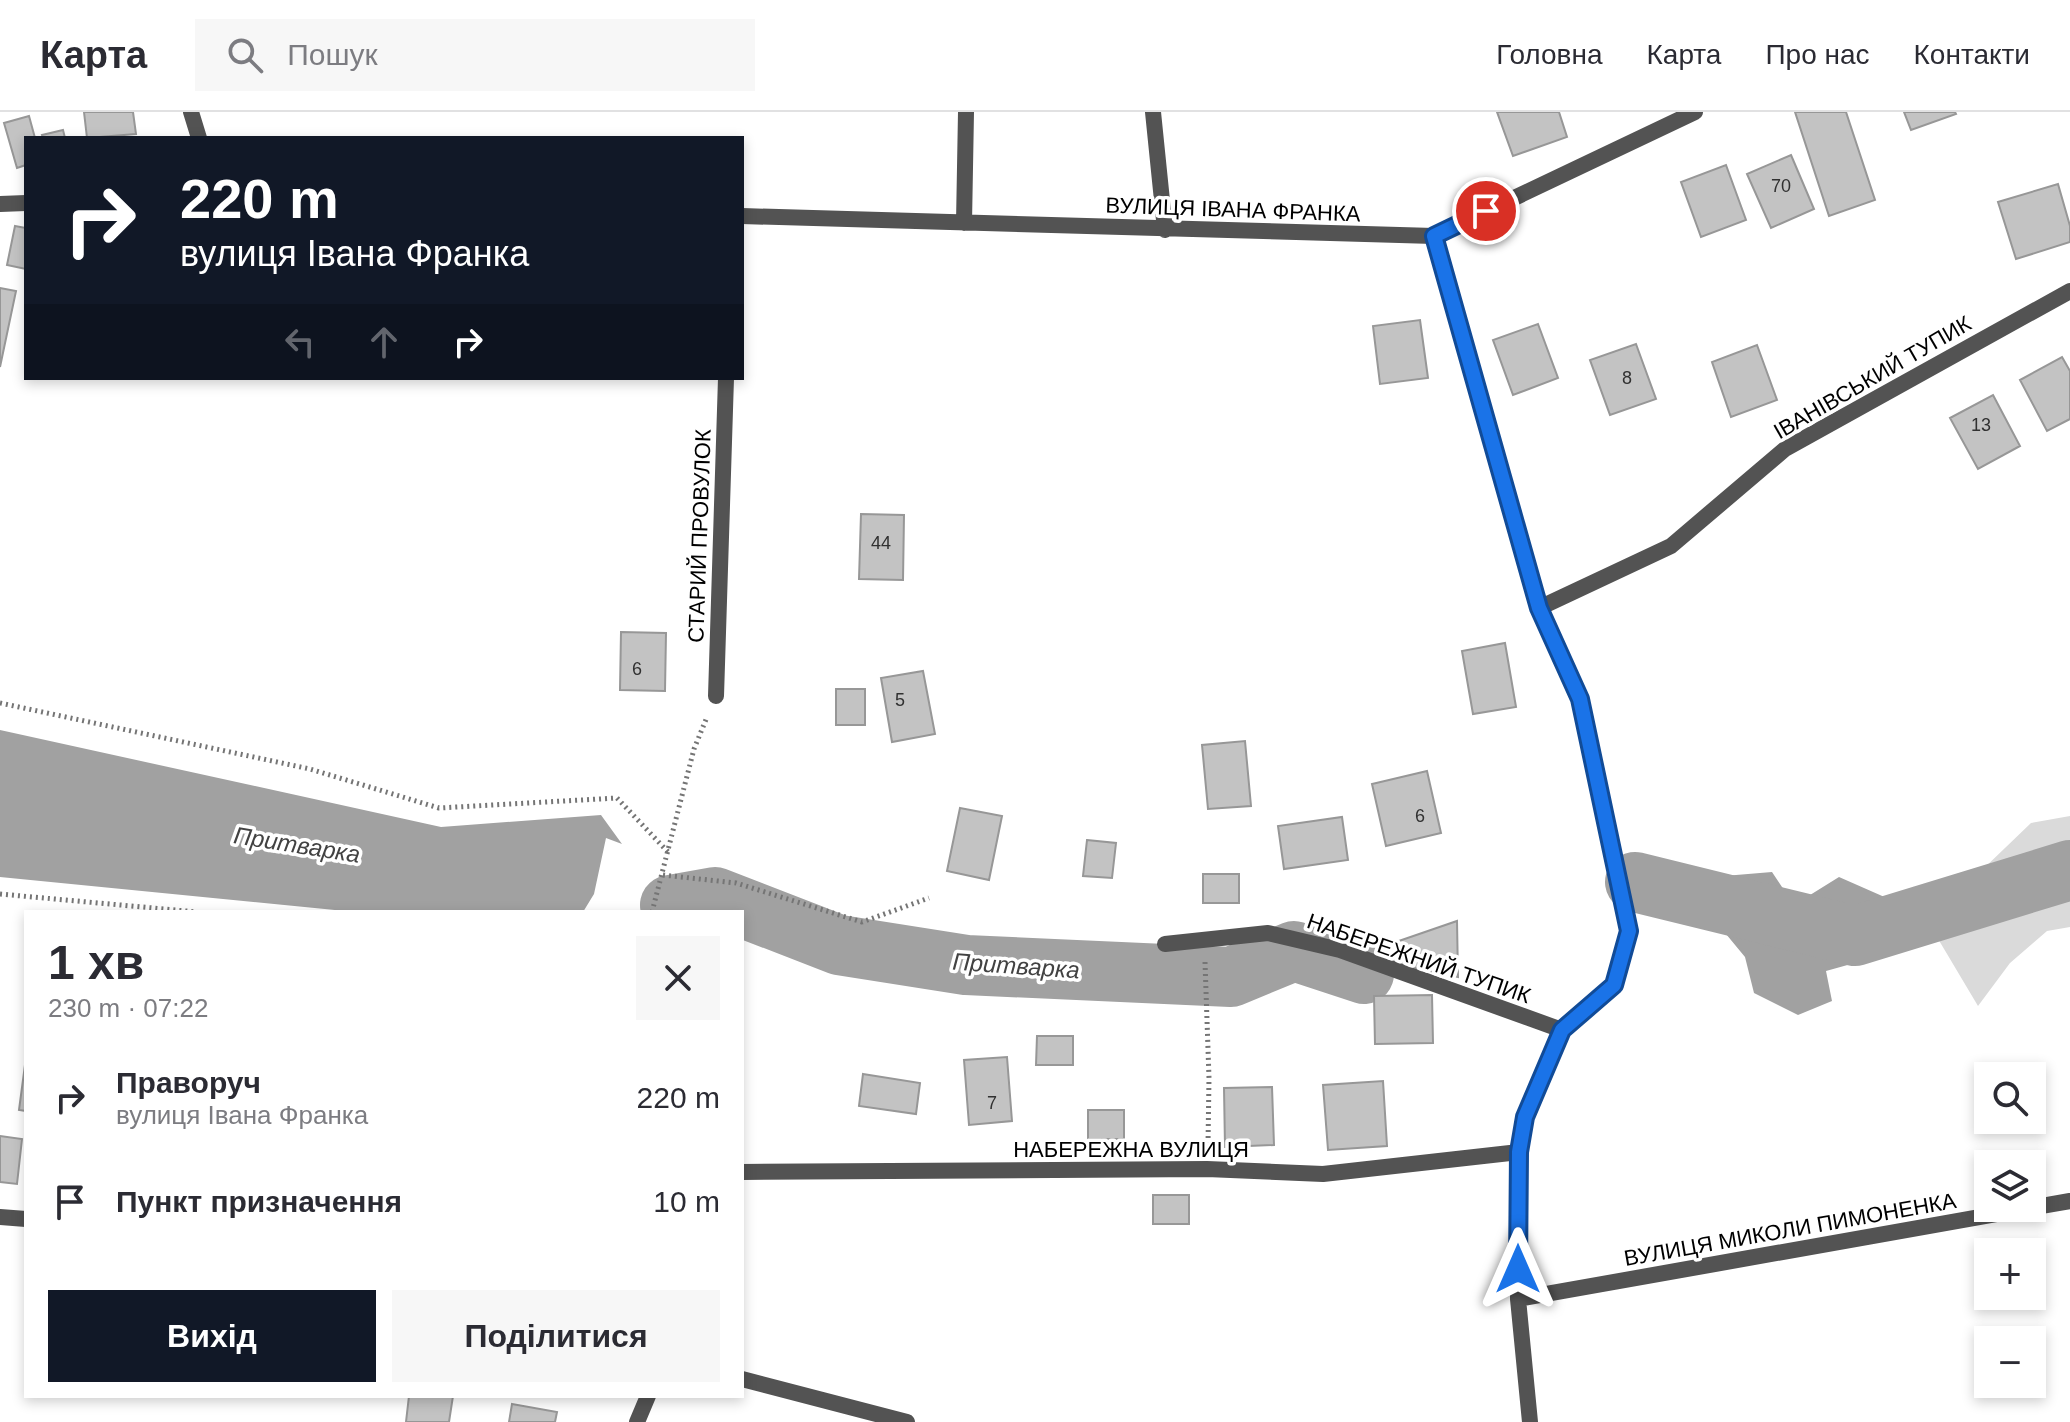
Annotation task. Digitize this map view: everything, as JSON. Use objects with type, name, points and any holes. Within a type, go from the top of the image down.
[{"type":"street","points":[[191,112],[198,136]]},
{"type":"street","points":[[964,223],[966,112]]},
{"type":"street","points":[[1153,112],[1165,230]]},
{"type":"street","name":"ВУЛИЦЯ ІВАНА ФРАНКА","points":[[744,216],[1434,236],[1695,112]]},
{"type":"street","points":[[0,204],[24,203]]},
{"type":"street","points":[[1434,236],[1539,608],[1580,699],[1629,931],[1614,985],[1562,1030],[1525,1117],[1519,1152],[1518,1299],[1530,1422]]},
{"type":"street","name":"ІВАНІВСЬКИЙ ТУПИК","points":[[1539,608],[1671,546],[1785,449],[2070,291]]},
{"type":"street","name":"СТАРИЙ ПРОВУЛОК","points":[[716,696],[726,380]]},
{"type":"street","name":"НАБЕРЕЖНИЙ ТУПИК","points":[[1165,944],[1268,933],[1340,950],[1562,1030]]},
{"type":"street","name":"НАБЕРЕЖНА ВУЛИЦЯ","points":[[744,1172],[1207,1169],[1323,1174],[1519,1152]]},
{"type":"street","name":"ВУЛИЦЯ МИКОЛИ ПИМОНЕНКА","points":[[1518,1299],[2070,1201]]},
{"type":"street","points":[[0,1217],[24,1219]]},
{"type":"street","points":[[744,1380],[907,1422]]},
{"type":"street","points":[[637,1422],[647,1398]]},
{"type":"path","points":[[653,910],[694,749],[716,696]]},
{"type":"path","points":[[0,703],[310,769],[439,808],[617,798],[669,853]]},
{"type":"path","points":[[663,875],[736,883],[862,922],[929,898]]},
{"type":"path","points":[[0,894],[175,910]]},
{"type":"path","points":[[1205,966],[1209,1078],[1207,1169]]},
{"type":"shaded area","points":[[2070,816],[2070,927],[2047,931],[2010,963],[1978,1006],[1928,922],[2031,823]]},
{"type":"water","points":[[0,730],[441,827],[601,815],[622,844],[606,838],[594,894],[584,910],[335,910],[0,877]]},
{"type":"water","points":[[1772,872],[1794,905],[1839,877],[1889,899],[1869,959],[1826,971],[1832,1001],[1798,1015],[1754,993],[1745,957],[1702,905],[1724,876]]},
{"type":"building","points":[[84,112],[133,112],[136,134],[87,136]]},
{"type":"building","points":[[1497,112],[1559,112],[1567,137],[1513,156]]},
{"type":"building","points":[[1795,112],[1846,112],[1875,200],[1829,216]]},
{"type":"building","points":[[1904,112],[1955,112],[1956,114],[1911,130]]},
{"type":"building","points":[[29,116],[34,136],[24,136],[24,166],[17,168],[4,123]]},
{"type":"building","points":[[63,130],[64,136],[42,136]]},
{"type":"building","points":[[1791,155],[1814,209],[1771,228],[1747,174]]},
{"type":"building","points":[[1726,165],[1746,220],[1701,237],[1681,182]]},
{"type":"building","points":[[2058,184],[2070,226],[2070,242],[2016,259],[1998,202]]},
{"type":"building","points":[[15,226],[24,228],[24,269],[7,265]]},
{"type":"building","points":[[0,288],[16,291],[0,367]]},
{"type":"building","points":[[1420,320],[1428,378],[1380,384],[1373,326]]},
{"type":"building","points":[[1538,324],[1558,378],[1513,395],[1493,340]]},
{"type":"building","points":[[1636,344],[1656,399],[1610,415],[1590,360]]},
{"type":"building","points":[[1757,345],[1777,400],[1731,417],[1712,362]]},
{"type":"building","points":[[2062,357],[2070,371],[2070,419],[2047,431],[2020,380]]},
{"type":"building","points":[[1993,395],[2020,446],[1978,469],[1950,418]]},
{"type":"building","points":[[861,514],[904,515],[903,580],[859,579]]},
{"type":"building","points":[[621,632],[666,633],[665,691],[620,690]]},
{"type":"building","points":[[1505,643],[1516,707],[1473,714],[1462,651]]},
{"type":"building","points":[[923,671],[935,734],[892,742],[881,678]]},
{"type":"building","points":[[836,689],[865,689],[865,725],[836,725]]},
{"type":"building","points":[[1245,741],[1251,806],[1208,809],[1202,745]]},
{"type":"building","points":[[1427,771],[1441,833],[1386,846],[1372,784]]},
{"type":"building","points":[[960,808],[1002,816],[989,880],[947,871]]},
{"type":"building","points":[[1342,817],[1348,860],[1284,869],[1278,826]]},
{"type":"building","points":[[1087,840],[1116,843],[1112,878],[1083,876]]},
{"type":"building","points":[[1203,874],[1239,874],[1239,903],[1203,903]]},
{"type":"building","points":[[1457,921],[1458,977],[1388,962],[1390,944]]},
{"type":"building","points":[[1432,995],[1433,1043],[1375,1044],[1374,996]]},
{"type":"building","points":[[1037,1036],[1073,1036],[1073,1065],[1036,1065]]},
{"type":"building","points":[[1007,1057],[1012,1121],[969,1125],[964,1060]]},
{"type":"building","points":[[24,1072],[24,1111],[19,1110]]},
{"type":"building","points":[[863,1074],[920,1083],[916,1114],[859,1106]]},
{"type":"building","points":[[1383,1081],[1387,1146],[1328,1150],[1323,1085]]},
{"type":"building","points":[[1272,1087],[1274,1145],[1225,1147],[1224,1088]]},
{"type":"building","points":[[1088,1110],[1124,1110],[1124,1139],[1088,1139]]},
{"type":"building","points":[[0,1136],[22,1139],[17,1184],[0,1182]]},
{"type":"building","points":[[1153,1195],[1189,1195],[1189,1224],[1153,1224]]},
{"type":"building","points":[[409,1398],[453,1398],[449,1422],[406,1422]]},
{"type":"building","points":[[512,1404],[557,1412],[555,1422],[509,1422]]},
{"type":"waterway","points":[[1635,882],[1855,936],[2070,870]]},
{"type":"waterway","name":"Притварка","points":[[670,905],[715,897],[839,945],[966,965],[1231,977],[1294,951],[1364,974]]},
{"type":"route","points":[[1486,211],[1434,236],[1539,608],[1580,699],[1629,931],[1614,985],[1562,1030],[1525,1117],[1519,1152],[1518,1269]]}]
